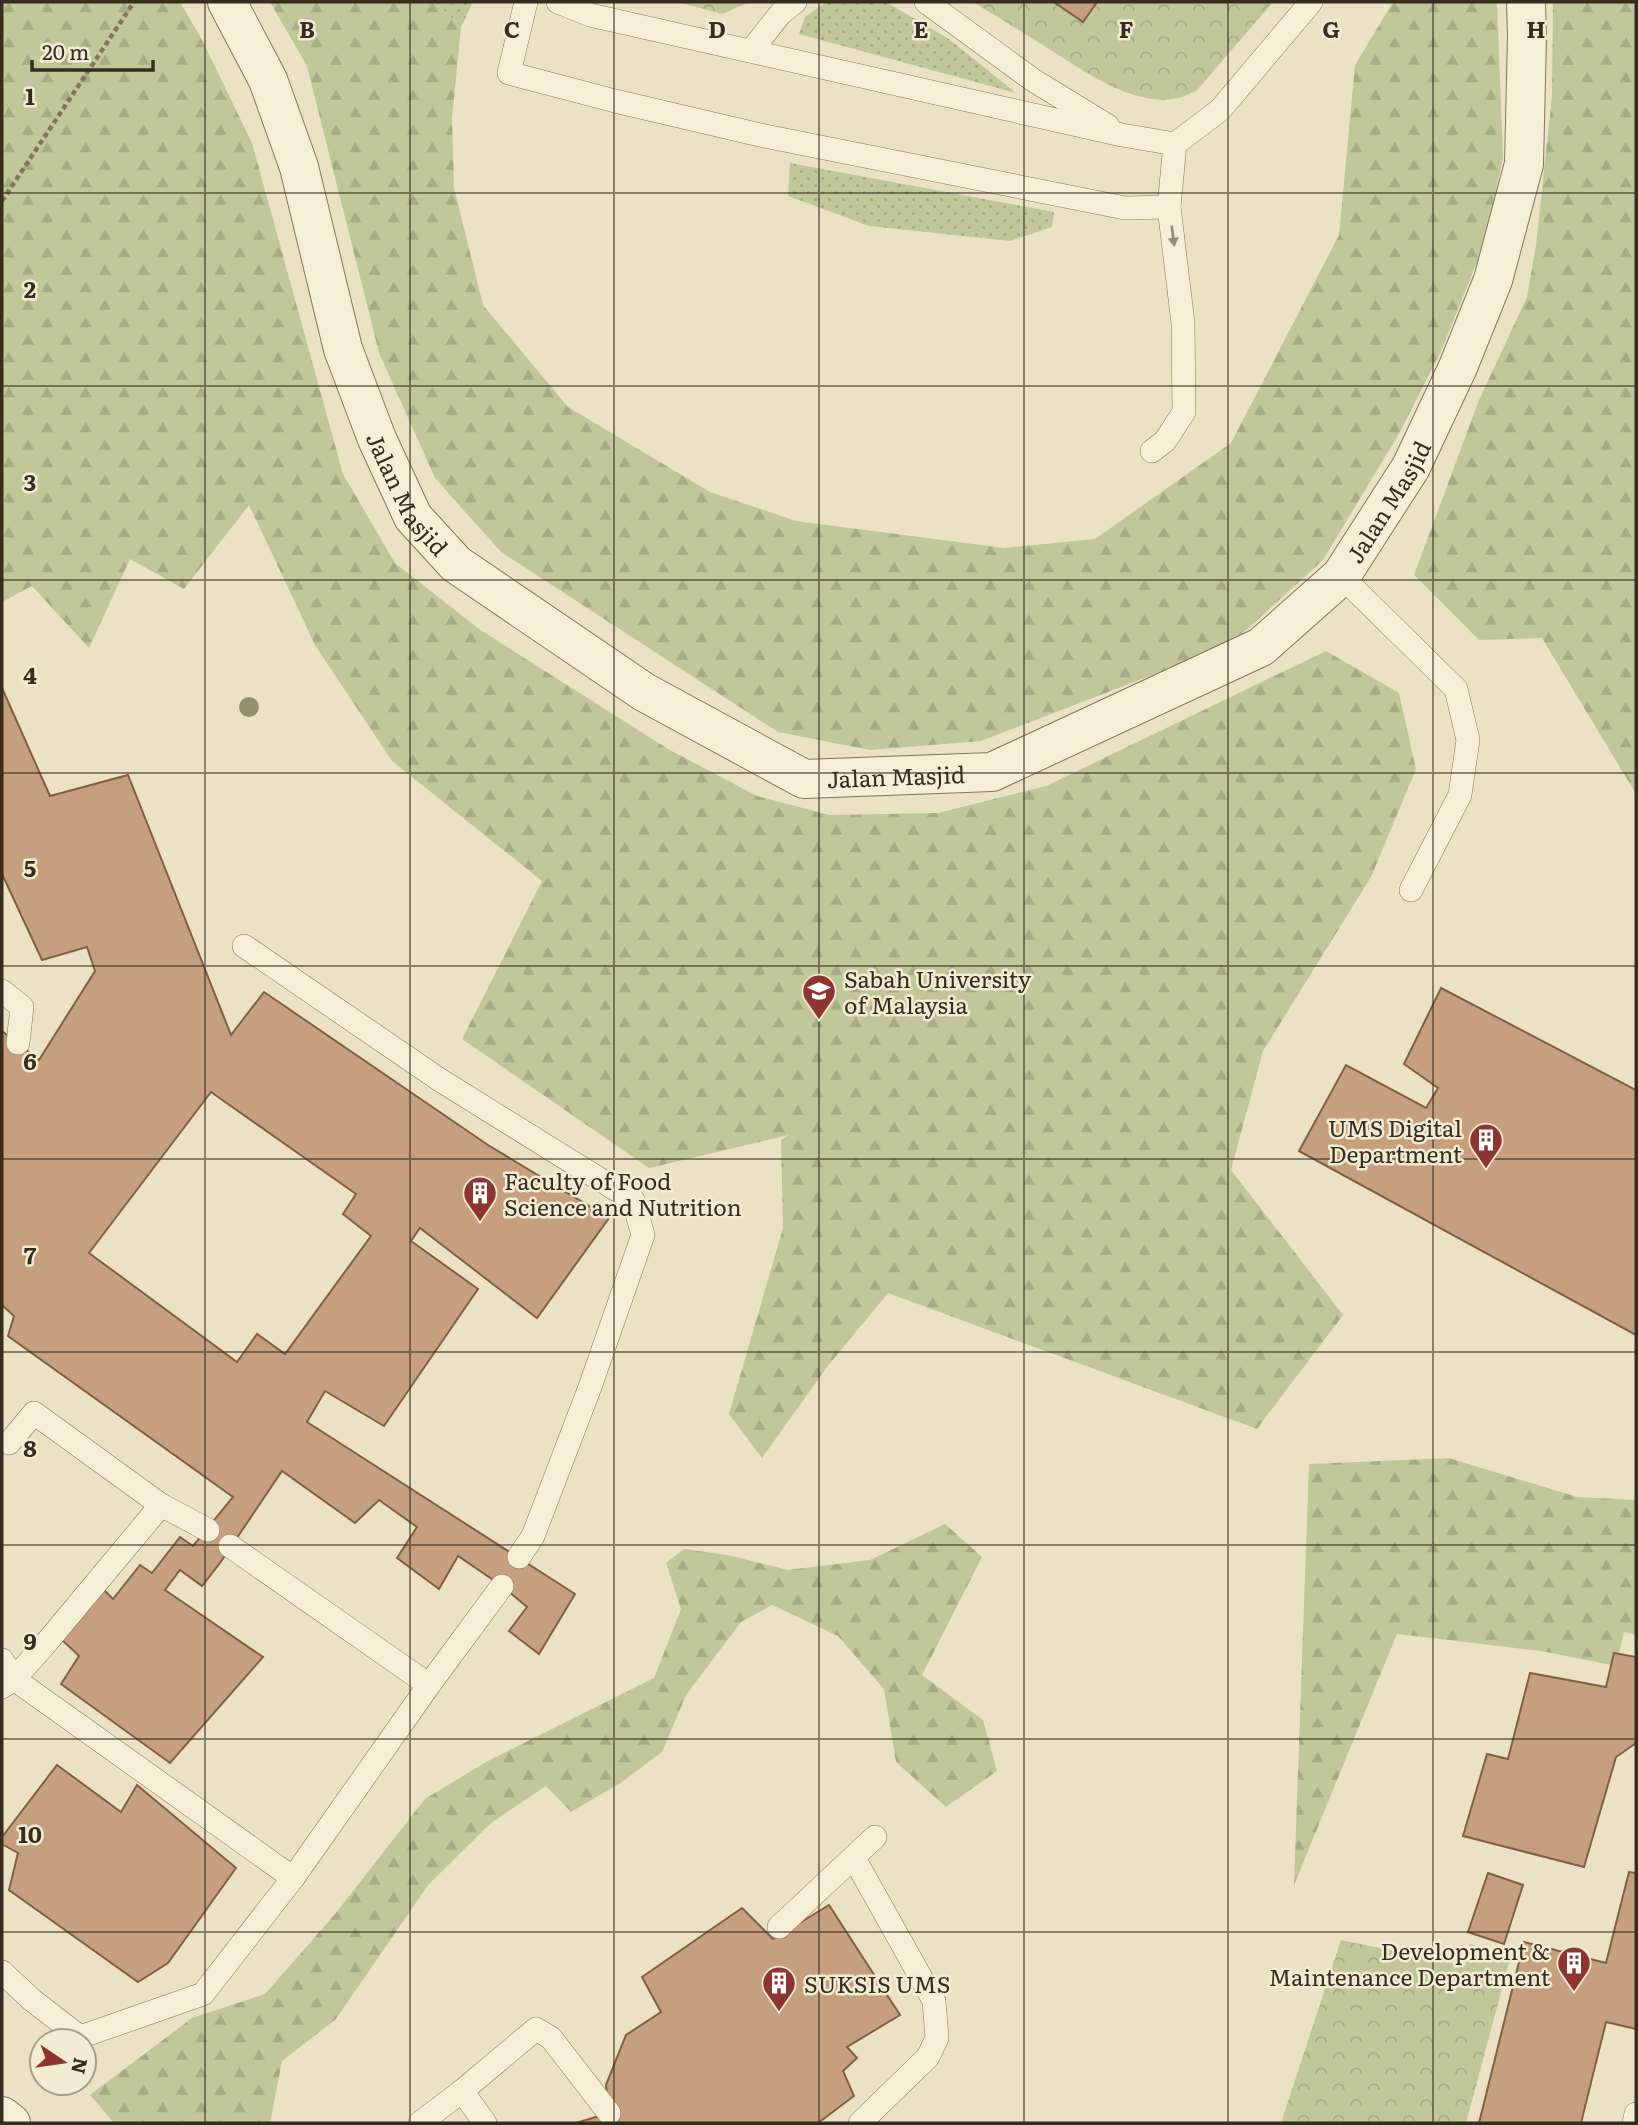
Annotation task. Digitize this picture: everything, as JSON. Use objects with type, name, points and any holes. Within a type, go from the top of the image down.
[{"type":"street","name":"Jalan Masjid","points":[[227,2],[268,80],[299,167],[344,349],[377,439],[413,517],[456,564],[644,692],[804,779],[992,772],[1261,647],[1341,576],[1411,467],[1458,368],[1493,280],[1524,164],[1527,36],[1525,2]]},
{"type":"street","points":[[2,2116],[11,2123]]},
{"type":"lane","points":[[526,2],[509,73],[761,135],[1125,208],[1169,206]]},
{"type":"lane","points":[[558,2],[590,15],[1122,135],[1175,144],[1220,110],[1311,2]]},
{"type":"lane","points":[[751,51],[780,14],[795,2]]},
{"type":"lane","points":[[926,2],[1033,80],[1122,135]]},
{"type":"lane","points":[[1152,451],[1165,441],[1184,412],[1182,323],[1169,206],[1175,144]]},
{"type":"lane","points":[[1341,576],[1456,689],[1468,740],[1461,795],[1411,890]]},
{"type":"lane","points":[[244,946],[440,1080],[633,1200],[643,1235],[590,1387],[533,1536],[519,1557]]},
{"type":"lane","points":[[2,991],[22,1007],[18,1043]]},
{"type":"lane","points":[[9,1443],[34,1413],[160,1504],[208,1530]]},
{"type":"lane","points":[[160,1504],[6,1675],[293,1878]]},
{"type":"lane","points":[[230,1546],[429,1685]]},
{"type":"lane","points":[[2,1972],[32,2000],[80,2037],[203,1994],[293,1878],[502,1586]]},
{"type":"lane","points":[[779,1927],[875,1837]]},
{"type":"lane","points":[[854,1858],[934,2001],[937,2038],[928,2057],[860,2123]]},
{"type":"lane","points":[[419,2123],[463,2091],[536,2029],[551,2038],[609,2113]]},
{"type":"lane","points":[[463,2091],[485,2123]]},
{"type":"lane","points":[[1634,2123],[1636,2114]]},
{"type":"path","points":[[2,201],[134,2]]},
{"type":"green space","points":[[2,2],[180,2],[201,38],[252,143],[343,474],[395,563],[479,629],[668,749],[757,796],[829,815],[938,813],[1046,786],[1326,651],[1399,693],[1416,769],[1371,877],[1263,1051],[1231,1170],[1343,1315],[1257,1429],[888,1293],[827,1367],[762,1458],[729,1414],[783,1228],[781,1140],[789,1135],[649,1168],[462,1039],[542,881],[392,761],[315,645],[249,505],[184,589],[130,559],[89,648],[32,586],[2,602]]},
{"type":"green space","points":[[270,2],[435,2],[461,27],[452,118],[454,188],[483,305],[568,407],[710,492],[796,521],[1004,548],[1095,539],[1231,443],[1339,235],[1355,65],[1393,2],[1497,2],[1503,157],[1485,242],[1441,351],[1400,432],[1323,560],[1230,645],[981,741],[870,750],[778,732],[501,552],[435,478],[379,353],[307,66]]},
{"type":"green space","points":[[435,2],[473,2],[461,27]]},
{"type":"green space","points":[[678,2],[749,2],[722,14]]},
{"type":"green space","points":[[826,2],[886,2],[949,39],[1016,93],[799,34],[805,17]]},
{"type":"green space","points":[[973,2],[1273,2],[1197,90],[1178,98],[1159,100],[1119,90],[1099,80]]},
{"type":"green space","points":[[1553,2],[1636,2],[1636,794],[1542,638],[1479,640],[1414,575],[1479,400],[1527,297],[1536,245],[1552,96]]},
{"type":"green space","points":[[790,163],[1054,212],[1052,227],[1010,241],[869,226],[788,196]]},
{"type":"green space","points":[[1449,1458],[1577,1497],[1636,1500],[1636,1635],[1624,1632],[1616,1666],[1541,1651],[1397,1634],[1294,1885],[1309,1464]]},
{"type":"green space","points":[[945,1524],[982,1557],[922,1675],[983,1720],[997,1771],[946,1807],[896,1762],[884,1689],[838,1636],[772,1605],[741,1622],[686,1695],[662,1752],[622,1782],[571,1812],[546,1786],[491,1823],[428,1885],[336,2019],[282,2061],[270,2123],[114,2123],[92,2097],[98,2097],[98,2089],[192,2018],[265,1994],[335,1914],[425,1799],[486,1762],[654,1678],[681,1609],[666,1563],[684,1549],[727,1555],[788,1570],[870,1560]]},
{"type":"green space","points":[[1341,1940],[1465,1966],[1470,1944],[1511,1955],[1466,2123],[1281,2123]]},
{"type":"building","points":[[1054,2],[1097,2],[1083,22]]},
{"type":"building","name":"Faculty of Food Science and Nutrition","points":[[2,688],[50,796],[128,775],[231,1035],[264,992],[488,1145],[609,1218],[537,1318],[420,1228],[411,1241],[478,1289],[384,1426],[325,1391],[307,1422],[575,1594],[539,1654],[509,1631],[527,1607],[502,1586],[458,1556],[439,1589],[397,1558],[417,1527],[379,1500],[355,1523],[282,1471],[202,1586],[180,1570],[165,1590],[263,1657],[170,1763],[61,1684],[79,1656],[60,1638],[102,1588],[113,1599],[140,1565],[152,1573],[180,1537],[193,1546],[233,1497],[8,1336],[14,1316],[2,1305],[2,1031],[39,1060],[95,971],[87,947],[42,960],[2,874]],"holes":[[[211,1092],[356,1194],[343,1214],[371,1236],[285,1354],[257,1334],[237,1362],[89,1253]]]},
{"type":"building","name":"UMS Digital Department","points":[[1441,988],[1636,1090],[1636,1335],[1299,1151],[1346,1065],[1426,1108],[1438,1088],[1404,1064]]},
{"type":"building","points":[[1614,1653],[1636,1657],[1636,1743],[1616,1757],[1584,1867],[1463,1836],[1487,1754],[1508,1759],[1530,1673],[1606,1687]]},
{"type":"building","points":[[57,1765],[121,1812],[137,1785],[236,1868],[168,1963],[138,1982],[9,1890],[18,1853],[2,1844],[2,1837]]},
{"type":"building","name":"Development & Maintenance Department","points":[[1629,1872],[1636,1873],[1636,2029],[1606,2022],[1581,2123],[1479,2123],[1524,1942],[1606,1963]]},
{"type":"building","points":[[1488,1873],[1523,1885],[1504,1944],[1468,1932]]},
{"type":"building","name":"SUKSIS UMS","points":[[829,1905],[900,2015],[847,2047],[857,2058],[843,2071],[854,2096],[818,2123],[576,2123],[609,2113],[606,2085],[626,2035],[661,2012],[642,1977],[742,1908],[773,1939]]},
{"type":"place","name":"Sabah University of Malaysia","points":[[819,1021]]},
{"type":"place","name":"UMS Digital Department","points":[[1486,1170]]},
{"type":"place","name":"Faculty of Food Science and Nutrition","points":[[480,1223]]},
{"type":"place","name":"Development & Maintenance Department","points":[[1574,1993]]},
{"type":"place","name":"SUKSIS UMS","points":[[779,2013]]}]
